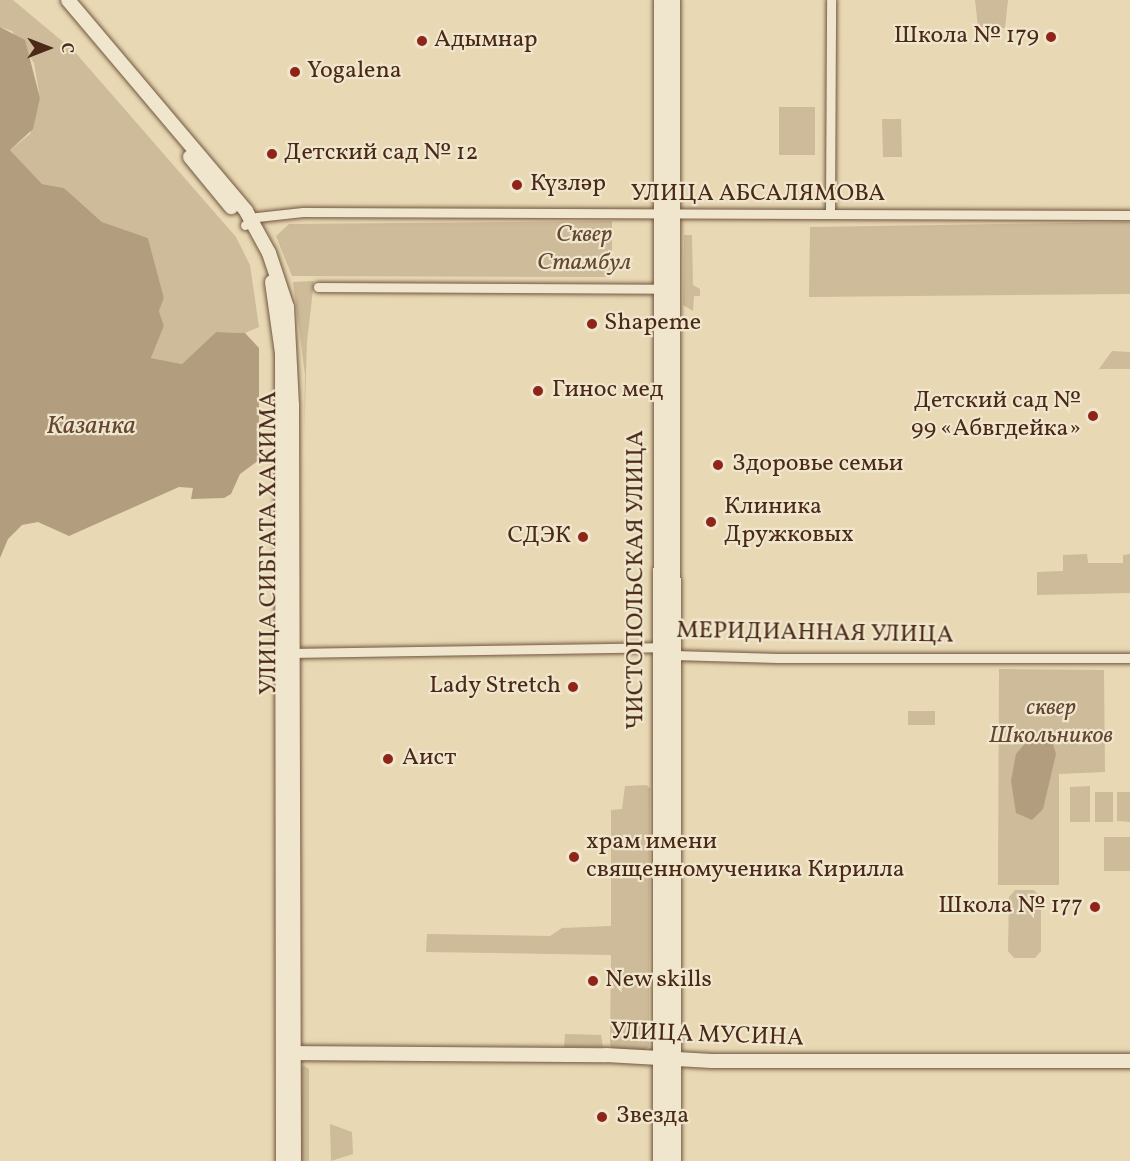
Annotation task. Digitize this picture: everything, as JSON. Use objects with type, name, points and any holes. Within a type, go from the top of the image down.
[{"type":"main road","name":"УЛИЦА СИБГАТА ХАКИМА","points":[[59,0],[248,223]]},
{"type":"main road","name":"УЛИЦА СИБГАТА ХАКИМА","points":[[68,0],[248,223],[273,285],[282,352],[287,653],[288,1054],[283,1161]]},
{"type":"main road","name":"ЧИСТОПОЛЬСКАЯ УЛИЦА","points":[[660,1161],[667,1060],[673,655],[661,0]]},
{"type":"main road","name":"ЧИСТОПОЛЬСКАЯ УЛИЦА","points":[[673,0],[666,215],[659,289],[659,647],[667,1060],[674,1161]]},
{"type":"main road","name":"УЛИЦА СИБГАТА ХАКИМА","points":[[288,1054],[294,1161]]},
{"type":"main road","name":"УЛИЦА МУСИНА","points":[[288,1054],[606,1055],[667,1060],[1130,1061]]},
{"type":"street","points":[[830,214],[831,0]]},
{"type":"street","name":"УЛИЦА АБСАЛЯМОВА","points":[[248,223],[303,212],[1130,215]]},
{"type":"street","points":[[318,287],[659,289]]},
{"type":"street","name":"МЕРИДИАННАЯ УЛИЦА","points":[[287,653],[659,647],[673,655],[1130,658]]},
{"type":"green space","points":[[0,0],[13,0],[74,51],[236,237],[250,265],[259,327],[245,333],[216,332],[182,364],[151,358],[164,326],[159,311],[164,298],[148,238],[102,222],[64,188],[42,184],[10,150],[30,134],[40,98],[34,63],[12,31],[0,27]]},
{"type":"green space","points":[[975,0],[1008,0],[1005,28],[978,27]]},
{"type":"green space","points":[[779,107],[815,107],[815,155],[779,155]]},
{"type":"green space","points":[[882,119],[901,119],[902,157],[883,157]]},
{"type":"green space","name":"Сквер Стамбул","points":[[612,221],[612,277],[292,276],[276,236],[289,224]]},
{"type":"green space","points":[[1130,222],[1130,294],[809,297],[810,227]]},
{"type":"green space","points":[[684,235],[692,235],[693,285],[700,289],[700,296],[694,296],[693,311],[683,305]]},
{"type":"green space","points":[[314,281],[307,342],[304,437],[305,375],[293,282]]},
{"type":"green space","points":[[1112,351],[1130,352],[1130,369],[1099,369]]},
{"type":"green space","points":[[1087,554],[1088,563],[1123,563],[1123,555],[1130,554],[1130,593],[1037,595],[1037,572],[1063,571],[1063,555]]},
{"type":"green space","name":"сквер Школьников","points":[[999,669],[1104,670],[1105,772],[1059,774],[1059,885],[998,885]]},
{"type":"green space","points":[[908,711],[935,711],[935,725],[908,725]]},
{"type":"green space","points":[[646,785],[650,788],[649,1046],[645,1050],[613,1051],[610,1044],[611,955],[426,952],[427,934],[550,936],[562,928],[611,926],[611,810],[622,809],[625,786]]},
{"type":"green space","points":[[1090,786],[1090,822],[1070,822],[1070,787]]},
{"type":"green space","points":[[1095,792],[1113,792],[1113,822],[1095,822]]},
{"type":"green space","points":[[1117,792],[1130,792],[1130,822],[1117,821]]},
{"type":"green space","points":[[1104,837],[1130,837],[1130,871],[1104,871]]},
{"type":"green space","points":[[1015,890],[1034,890],[1041,898],[1041,951],[1035,958],[1014,958],[1008,951],[1009,897]]},
{"type":"green space","points":[[565,1034],[601,1035],[603,1047],[564,1047]]},
{"type":"green space","points":[[305,1066],[309,1069],[309,1161],[299,1161],[299,1067]]},
{"type":"green space","points":[[330,1124],[352,1132],[353,1154],[331,1161]]},
{"type":"water","name":"Казанка","points":[[0,27],[25,40],[40,98],[33,129],[10,150],[42,184],[64,188],[102,222],[148,238],[164,298],[159,311],[164,326],[151,358],[182,364],[216,332],[245,333],[259,348],[259,460],[240,474],[231,494],[224,498],[191,499],[193,488],[179,487],[69,536],[38,522],[22,525],[8,539],[0,558]]},
{"type":"water","points":[[1034,733],[1051,738],[1056,754],[1043,809],[1032,820],[1016,813],[1011,781],[1016,754]]},
{"type":"place","name":"Школа № 179","points":[[1051,37]]},
{"type":"place","name":"Адымнар","points":[[422,41]]},
{"type":"place","name":"Yogalena","points":[[295,72]]},
{"type":"place","name":"Детский сад № 12","points":[[272,154]]},
{"type":"place","name":"Күзләр","points":[[517,185]]},
{"type":"place","name":"Shapeme","points":[[592,324]]},
{"type":"place","name":"Гинос мед","points":[[538,391]]},
{"type":"place","name":"Детский сад № 99 «Абвгдейка»","points":[[1093,416]]},
{"type":"place","name":"Здоровье семьи","points":[[718,465]]},
{"type":"place","name":"Клиника Дружковых","points":[[711,522]]},
{"type":"place","name":"СДЭК","points":[[583,537]]},
{"type":"place","name":"Lady Stretch","points":[[573,687]]},
{"type":"place","name":"Аист","points":[[388,759]]},
{"type":"place","name":"храм имени священномученика Кирилла","points":[[574,857]]},
{"type":"place","name":"Школа № 177","points":[[1095,907]]},
{"type":"place","name":"New skills","points":[[593,981]]},
{"type":"place","name":"Звезда","points":[[602,1117]]}]
